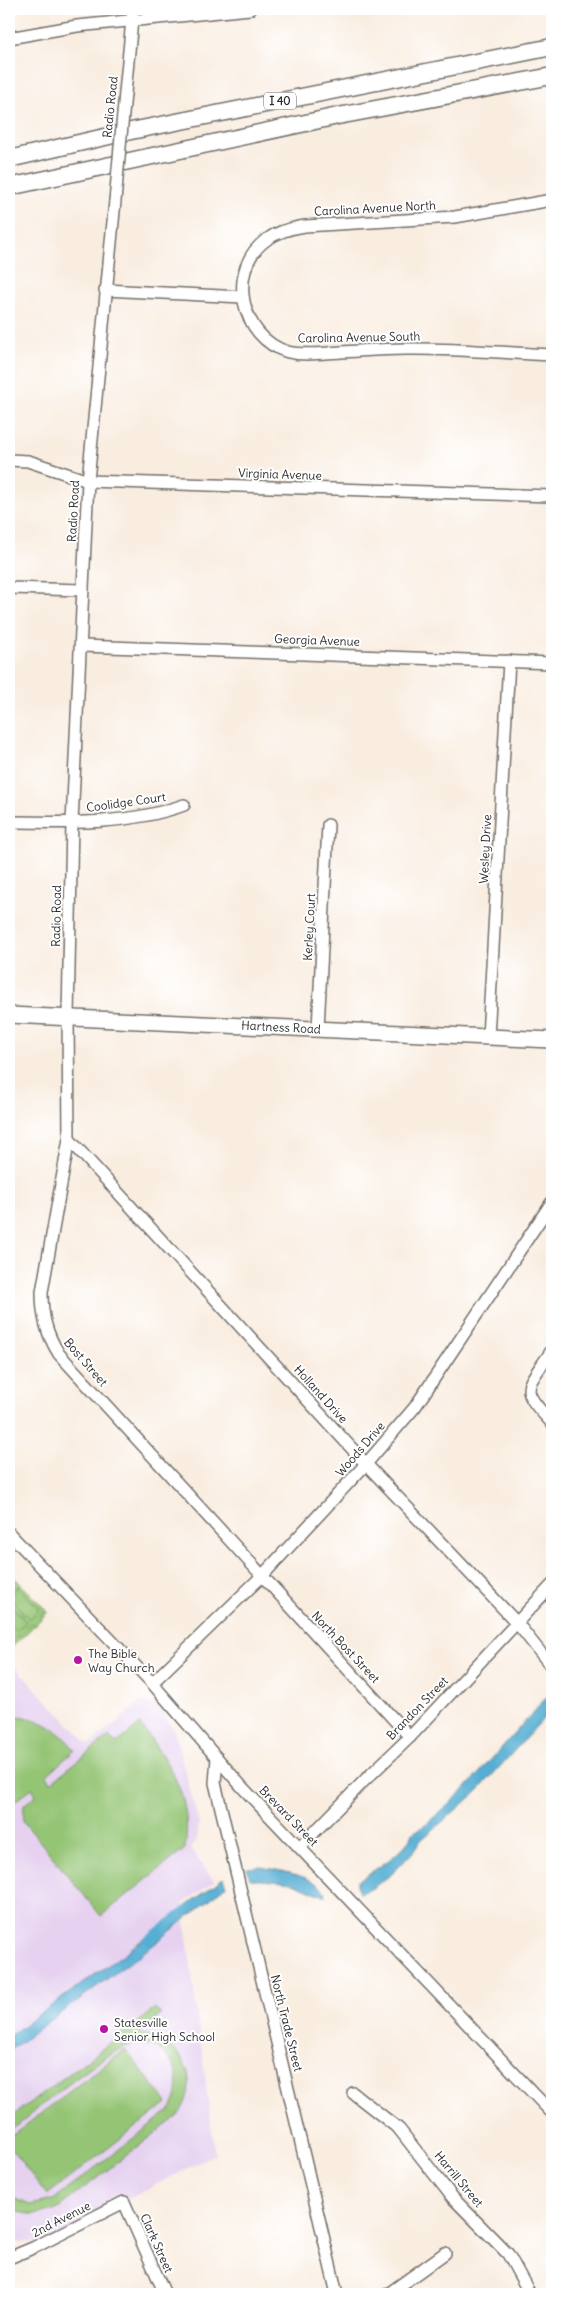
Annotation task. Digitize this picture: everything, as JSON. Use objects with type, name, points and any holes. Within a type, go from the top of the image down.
[{"type":"highway","points":[[444,68],[552,40]]},
{"type":"highway","name":"I 40","points":[[9,159],[131,131],[552,47]]},
{"type":"highway","name":"I 40","points":[[9,187],[338,116],[552,76]]},
{"type":"main road","name":"Hartness Road","points":[[9,1015],[68,1016],[552,1040]]},
{"type":"street","name":"Radio Road","points":[[68,1016],[72,823],[88,480],[133,9]]},
{"type":"street","points":[[9,38],[68,27],[250,9]]},
{"type":"street","name":"Carolina Avenue North","points":[[242,297],[243,276],[251,256],[266,240],[284,230],[305,226],[455,217],[552,200]]},
{"type":"street","points":[[105,290],[242,297]]},
{"type":"street","name":"Carolina Avenue South","points":[[242,297],[247,315],[257,331],[271,344],[288,352],[308,354],[406,349],[552,355]]},
{"type":"street","name":"Virginia Avenue","points":[[9,460],[28,462],[88,480],[552,496]]},
{"type":"street","points":[[9,588],[83,590]]},
{"type":"street","name":"Georgia Avenue","points":[[81,646],[552,663]]},
{"type":"street","name":"Wesley Drive","points":[[488,1037],[509,662]]},
{"type":"street","name":"Coolidge Court","points":[[9,822],[72,823],[161,813],[184,805]]},
{"type":"street","name":"Kerley Court","points":[[318,1029],[328,825]]},
{"type":"street","name":"Bost Street","points":[[68,1016],[69,1139],[42,1292],[42,1314],[47,1335],[59,1354],[262,1576]]},
{"type":"street","name":"Holland Drive","points":[[69,1139],[366,1464],[517,1622],[552,1667]]},
{"type":"street","name":"Woods Drive","points":[[152,1683],[262,1576],[366,1464],[415,1407],[552,1202]]},
{"type":"street","points":[[552,1350],[528,1386],[528,1394],[531,1401],[552,1422]]},
{"type":"street","name":"Brevard Street","points":[[9,1534],[152,1683],[217,1758],[552,2113]]},
{"type":"street","name":"North Bost Street","points":[[262,1576],[410,1737]]},
{"type":"street","name":"Brandon Street","points":[[300,1847],[410,1737],[552,1585]]},
{"type":"street","name":"North Trade Street","points":[[217,1758],[215,1783],[337,2294]]},
{"type":"street","name":"Harrill Street","points":[[353,2093],[399,2129],[453,2198],[508,2254],[530,2294]]},
{"type":"street","name":"2nd Avenue","points":[[9,2258],[124,2202]]},
{"type":"street","name":"Clark Street","points":[[124,2202],[165,2294]]},
{"type":"street","points":[[388,2294],[445,2253]]},
{"type":"shaded area","name":"Statesville Senior High School","points":[[9,1661],[89,1745],[141,1702],[155,1704],[164,1713],[175,1734],[199,1824],[197,1839],[191,1849],[214,1881],[183,1904],[215,2154],[42,2244],[9,2241]]},
{"type":"green space","points":[[15,1578],[48,1612],[9,1650],[9,1584]]},
{"type":"green space","points":[[18,1586],[39,1609],[29,1619],[9,1597]]},
{"type":"green space","points":[[9,1603],[26,1622],[15,1631],[9,1624]]},
{"type":"green space","points":[[9,1716],[29,1718],[46,1725],[69,1742],[75,1750],[47,1775],[51,1782],[109,1736],[116,1744],[140,1724],[161,1753],[177,1782],[186,1813],[185,1849],[101,1916],[23,1821],[24,1805],[36,1795],[32,1788],[14,1802],[9,1802]]},
{"type":"green space","points":[[156,2008],[161,2015],[139,2033],[167,2044],[184,2063],[188,2075],[189,2088],[186,2102],[178,2116],[58,2208],[33,2214],[9,2208],[9,2196],[30,2205],[53,2200],[170,2110],[178,2087],[173,2065],[167,2056],[158,2049],[147,2045],[134,2044],[108,2056],[52,2097],[9,2132],[9,2119]]},
{"type":"green space","points":[[125,2049],[167,2103],[47,2195],[9,2146],[9,2138]]},
{"type":"water","points":[[552,1694],[552,1709],[477,1792],[421,1840],[414,1851],[392,1874],[371,1889],[359,1893],[357,1881],[397,1854],[409,1840],[411,1834],[427,1824],[464,1790],[543,1701]]},
{"type":"water","points":[[260,1867],[287,1872],[308,1879],[323,1890],[326,1897],[293,1883],[250,1879],[247,1868]]},
{"type":"water","points":[[223,1878],[226,1886],[156,1943],[9,2051],[9,2036],[125,1953]]},
{"type":"waterway","points":[[145,1938],[190,1904]]},
{"type":"place","name":"The Bible Way Church","points":[[78,1660]]},
{"type":"place","name":"Statesville Senior High School","points":[[104,2029]]}]
